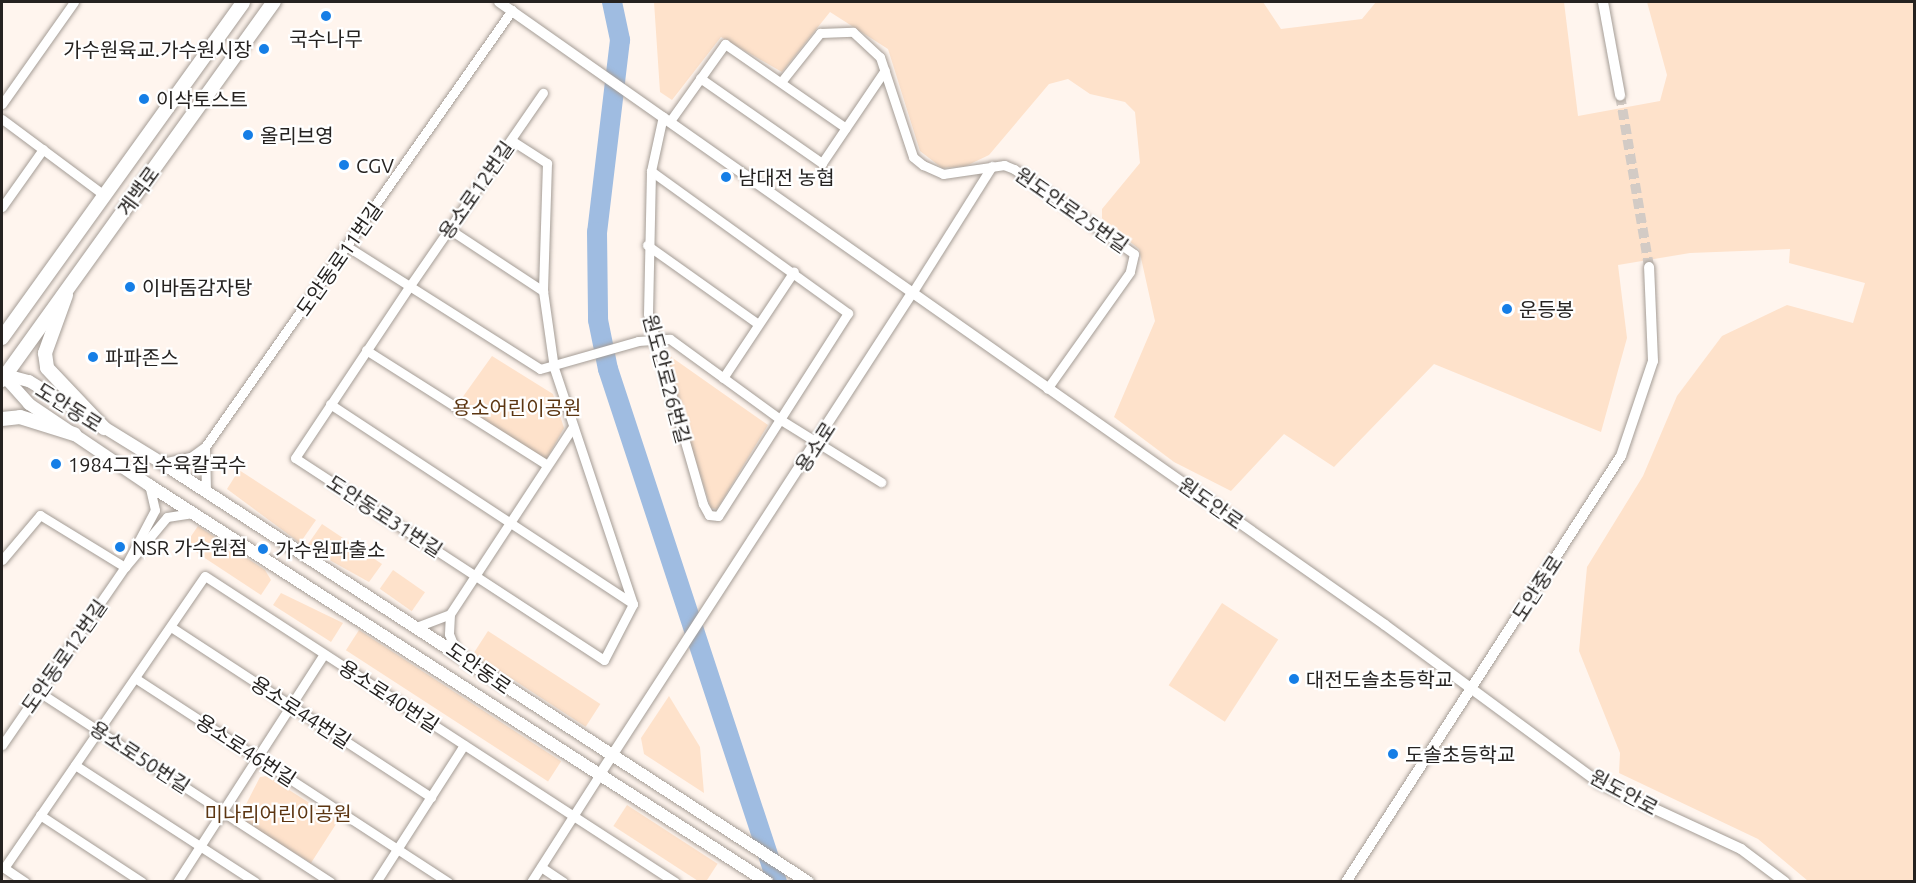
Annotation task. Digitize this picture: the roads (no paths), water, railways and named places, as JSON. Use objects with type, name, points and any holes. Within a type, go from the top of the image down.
[{"type":"main road","name":"계백로","points":[[2,338],[243,2]]},
{"type":"main road","name":"계백로","points":[[2,376],[274,2]]},
{"type":"main road","points":[[67,289],[45,353],[47,368],[104,428]]},
{"type":"main road","name":"도안동로","points":[[2,376],[29,381],[162,463],[419,626],[612,756],[808,882]]},
{"type":"main road","name":"도안동로","points":[[2,376],[29,404],[149,485],[767,882]]},
{"type":"main road","points":[[2,419],[20,417],[74,434]]},
{"type":"street","points":[[2,104],[74,2]]},
{"type":"street","points":[[500,2],[512,10]]},
{"type":"street","points":[[1603,2],[1620,95]]},
{"type":"street","name":"원도안로","points":[[512,10],[1471,689],[1599,783],[1741,849],[1785,882]]},
{"type":"street","name":"도안동로11번길","points":[[205,447],[348,247],[512,10]]},
{"type":"street","name":"원도안로25번길","points":[[781,82],[820,33],[844,28],[874,47],[885,70],[913,157],[943,174],[992,166],[1014,169],[1134,254],[1131,272],[1047,389]]},
{"type":"street","points":[[666,118],[725,44],[846,128]]},
{"type":"street","points":[[700,78],[822,163],[885,70]]},
{"type":"street","name":"용소로12번길","points":[[295,458],[408,287],[543,93]]},
{"type":"street","points":[[2,118],[104,195]]},
{"type":"street","name":"원도안로26번길","points":[[666,118],[651,171],[646,245],[653,339],[706,510],[713,516],[723,512],[781,420]]},
{"type":"street","points":[[511,140],[548,163],[543,291],[554,368],[633,604]]},
{"type":"street","points":[[2,207],[43,149]]},
{"type":"street","points":[[912,293],[992,166]]},
{"type":"street","points":[[651,171],[846,308],[847,320],[781,420]]},
{"type":"street","points":[[449,229],[543,291]]},
{"type":"street","points":[[646,245],[759,324]]},
{"type":"street","points":[[348,247],[540,369],[554,368],[575,359],[638,341],[670,339],[781,420],[881,482]]},
{"type":"street","name":"도안중로","points":[[1346,882],[1600,491],[1634,426],[1653,361],[1649,267]]},
{"type":"street","points":[[723,378],[794,271]]},
{"type":"street","name":"용소로","points":[[612,756],[818,444],[912,293]]},
{"type":"street","points":[[366,350],[547,465]]},
{"type":"street","points":[[330,404],[511,521],[633,604]]},
{"type":"street","points":[[456,651],[449,634],[450,614],[573,427]]},
{"type":"street","points":[[162,463],[190,457],[205,447]]},
{"type":"street","points":[[205,447],[206,491]]},
{"type":"street","name":"도안동로31번길","points":[[295,458],[604,660],[633,604]]},
{"type":"street","points":[[125,567],[155,510],[149,485]]},
{"type":"street","points":[[125,567],[167,517],[193,513]]},
{"type":"street","points":[[2,560],[40,515],[125,567]]},
{"type":"street","name":"도안동로12번길","points":[[2,745],[125,567]]},
{"type":"street","name":"용소로40번길","points":[[171,627],[206,576],[675,882]]},
{"type":"street","points":[[419,626],[450,614]]},
{"type":"street","points":[[25,882],[4,868],[171,627]]},
{"type":"street","name":"용소로44번길","points":[[171,627],[431,797]]},
{"type":"street","points":[[177,882],[324,654]]},
{"type":"street","name":"용소로46번길","points":[[135,678],[448,882]]},
{"type":"street","name":"용소로50번길","points":[[39,692],[331,882]]},
{"type":"street","points":[[376,882],[464,745]]},
{"type":"street","points":[[531,882],[612,756]]},
{"type":"street","points":[[75,765],[255,882]]},
{"type":"street","points":[[40,815],[142,882]]},
{"type":"street","points":[[541,867],[563,882]]},
{"type":"waterway","points":[[612,2],[620,40],[597,232],[598,320],[608,369],[777,882]]},
{"type":"tunnel","points":[[1620,95],[1649,267]]},
{"type":"place","name":"국수나무","points":[[326,16]]},
{"type":"place","name":"가수원육교.가수원시장","points":[[264,49]]},
{"type":"place","name":"이삭토스트","points":[[144,99]]},
{"type":"place","name":"올리브영","points":[[248,135]]},
{"type":"place","name":"CGV","points":[[344,165]]},
{"type":"place","name":"남대전 농협","points":[[726,177]]},
{"type":"place","name":"이바돔감자탕","points":[[130,287]]},
{"type":"place","name":"운등봉","points":[[1507,309]]},
{"type":"place","name":"파파존스","points":[[93,357]]},
{"type":"place","name":"1984그집 수육칼국수","points":[[56,464]]},
{"type":"place","name":"NSR 가수원점","points":[[120,547]]},
{"type":"place","name":"가수원파출소","points":[[263,549]]},
{"type":"place","name":"대전도솔초등학교","points":[[1294,679]]},
{"type":"place","name":"도솔초등학교","points":[[1393,754]]},
{"type":"park label","name":"용소어린이공원","points":[[517,407]]},
{"type":"park label","name":"미나리어린이공원","points":[[278,813]]}]
